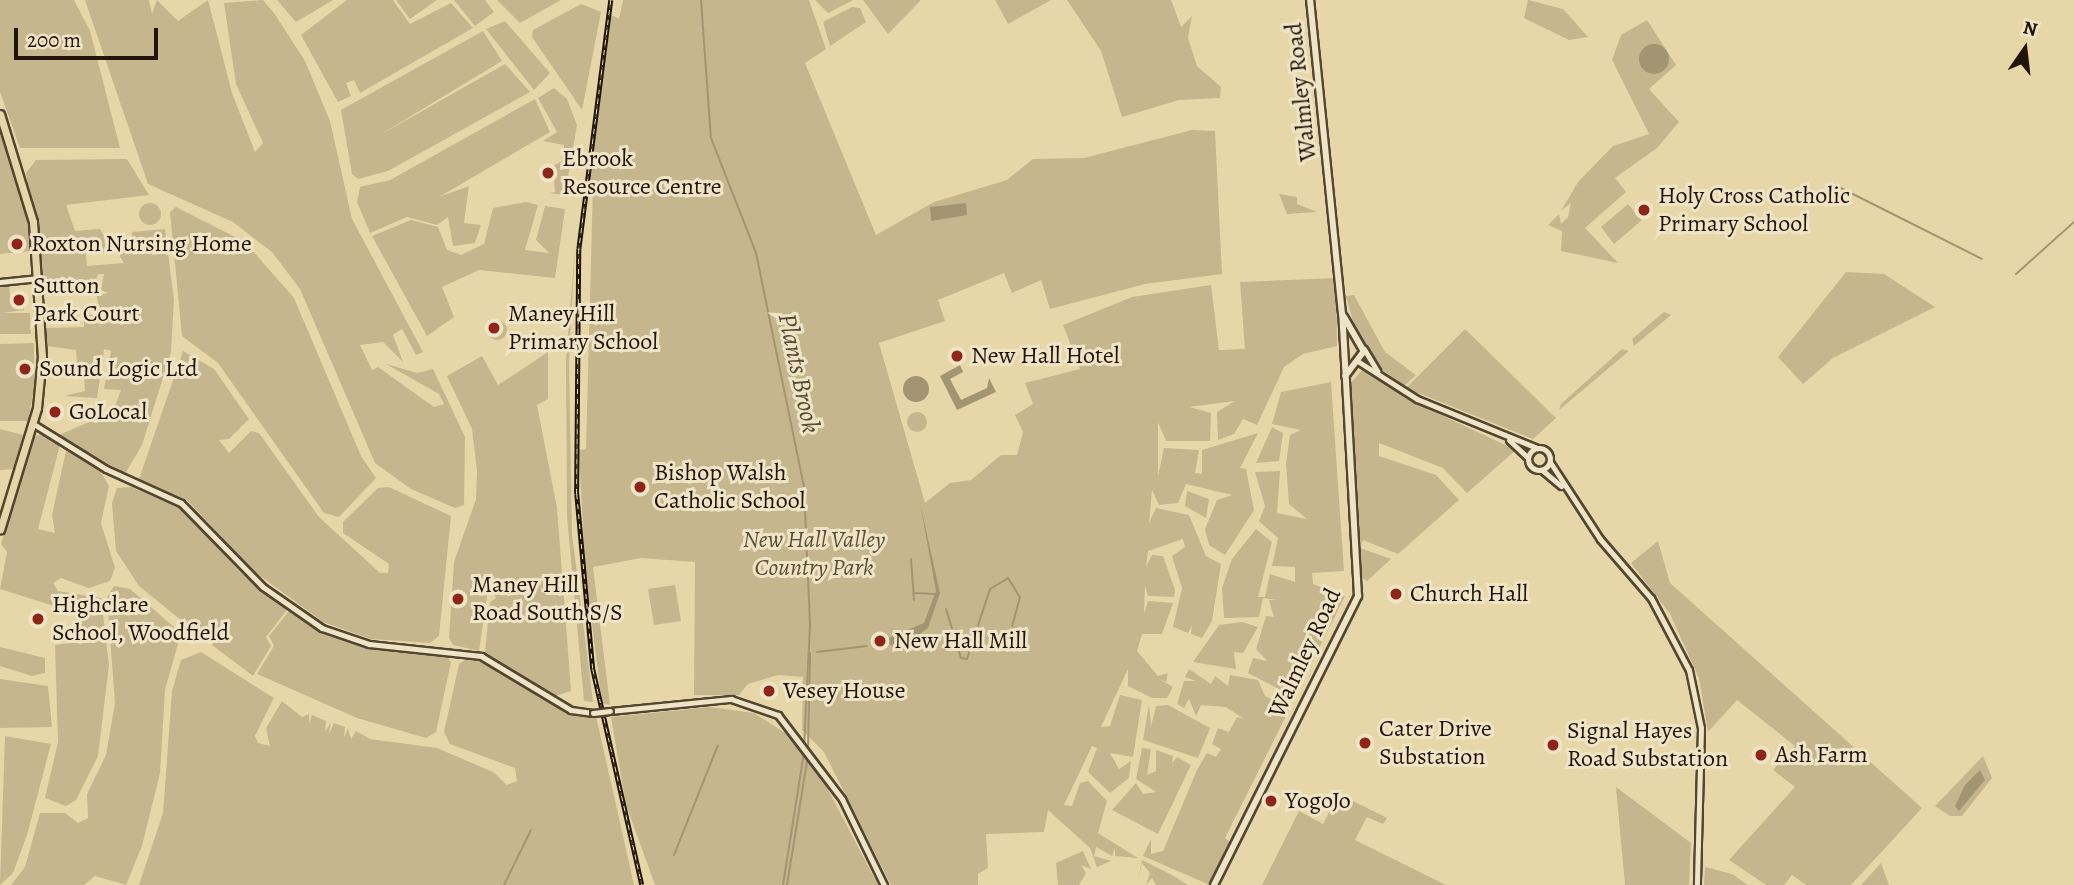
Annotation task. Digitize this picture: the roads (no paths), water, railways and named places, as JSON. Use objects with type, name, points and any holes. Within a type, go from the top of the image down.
[{"type":"main road","name":"Walmley Road","points":[[1214,885],[1358,596],[1342,314],[1310,0]]},
{"type":"main road","points":[[0,114],[30,205],[38,278],[42,375],[32,423],[0,530]]},
{"type":"main road","points":[[1342,314],[1357,342],[1363,347],[1357,362],[1344,378]]},
{"type":"main road","points":[[1343,348],[1357,342]]},
{"type":"main road","points":[[1345,360],[1357,362]]},
{"type":"street","points":[[0,282],[38,278]]},
{"type":"street","points":[[1363,347],[1379,373]]},
{"type":"street","points":[[1357,362],[1379,373],[1417,399],[1547,451],[1550,462],[1566,490],[1651,598],[1689,670],[1701,728],[1697,885]]},
{"type":"street","points":[[32,423],[118,475],[181,503],[263,586],[322,628],[369,643],[481,656],[570,710],[593,713],[735,700],[772,712],[801,737],[810,750],[853,817],[884,885]]},
{"type":"street","points":[[1504,436],[1566,490]]},
{"type":"street","points":[[1527,458],[1537,448]]},
{"type":"street","points":[[1542,470],[1550,462]]},
{"type":"waterway","name":"Plants Brook","points":[[701,0],[711,138],[756,253],[804,486],[810,625],[804,748]]},
{"type":"waterway","points":[[1837,186],[1982,259]]},
{"type":"waterway","points":[[2016,274],[2074,222]]},
{"type":"waterway","points":[[911,559],[914,600]]},
{"type":"waterway","points":[[946,609],[961,658],[967,659],[990,589],[1008,578],[1020,597],[1012,626]]},
{"type":"waterway","points":[[915,593],[935,594]]},
{"type":"waterway","points":[[817,652],[867,646]]},
{"type":"waterway","name":"Plants Brook","points":[[808,750],[810,653]]},
{"type":"waterway","points":[[674,855],[718,745]]},
{"type":"waterway","name":"Plants Brook","points":[[783,885],[804,753]]},
{"type":"waterway","name":"Plants Brook","points":[[787,885],[808,756]]},
{"type":"waterway","points":[[504,885],[531,830]]},
{"type":"railway","points":[[611,0],[579,249],[577,494],[593,669],[642,885]]},
{"type":"place","name":"Ebrook Resource Centre","points":[[548,173]]},
{"type":"place","name":"Holy Cross Catholic Primary School","points":[[1644,210]]},
{"type":"place","name":"Roxton Nursing Home","points":[[17,244]]},
{"type":"place","name":"Sutton Park Court","points":[[19,300]]},
{"type":"place","name":"Maney Hill Primary School","points":[[494,328]]},
{"type":"place","name":"New Hall Hotel","points":[[957,356]]},
{"type":"place","name":"Sound Logic Ltd","points":[[25,369]]},
{"type":"place","name":"GoLocal","points":[[55,412]]},
{"type":"place","name":"Bishop Walsh Catholic School","points":[[640,487]]},
{"type":"place","name":"Church Hall","points":[[1396,594]]},
{"type":"place","name":"Maney Hill Road South S/S","points":[[458,599]]},
{"type":"place","name":"Highclare School, Woodfield","points":[[38,619]]},
{"type":"place","name":"New Hall Mill","points":[[880,641]]},
{"type":"place","name":"Vesey House","points":[[769,691]]},
{"type":"place","name":"Cater Drive Substation","points":[[1365,743]]},
{"type":"place","name":"Signal Hayes Road Substation","points":[[1553,745]]},
{"type":"place","name":"Ash Farm","points":[[1761,755]]},
{"type":"place","name":"YogoJo","points":[[1271,801]]},
{"type":"park label","name":"New Hall Valley Country Park","points":[[814,554]]}]
